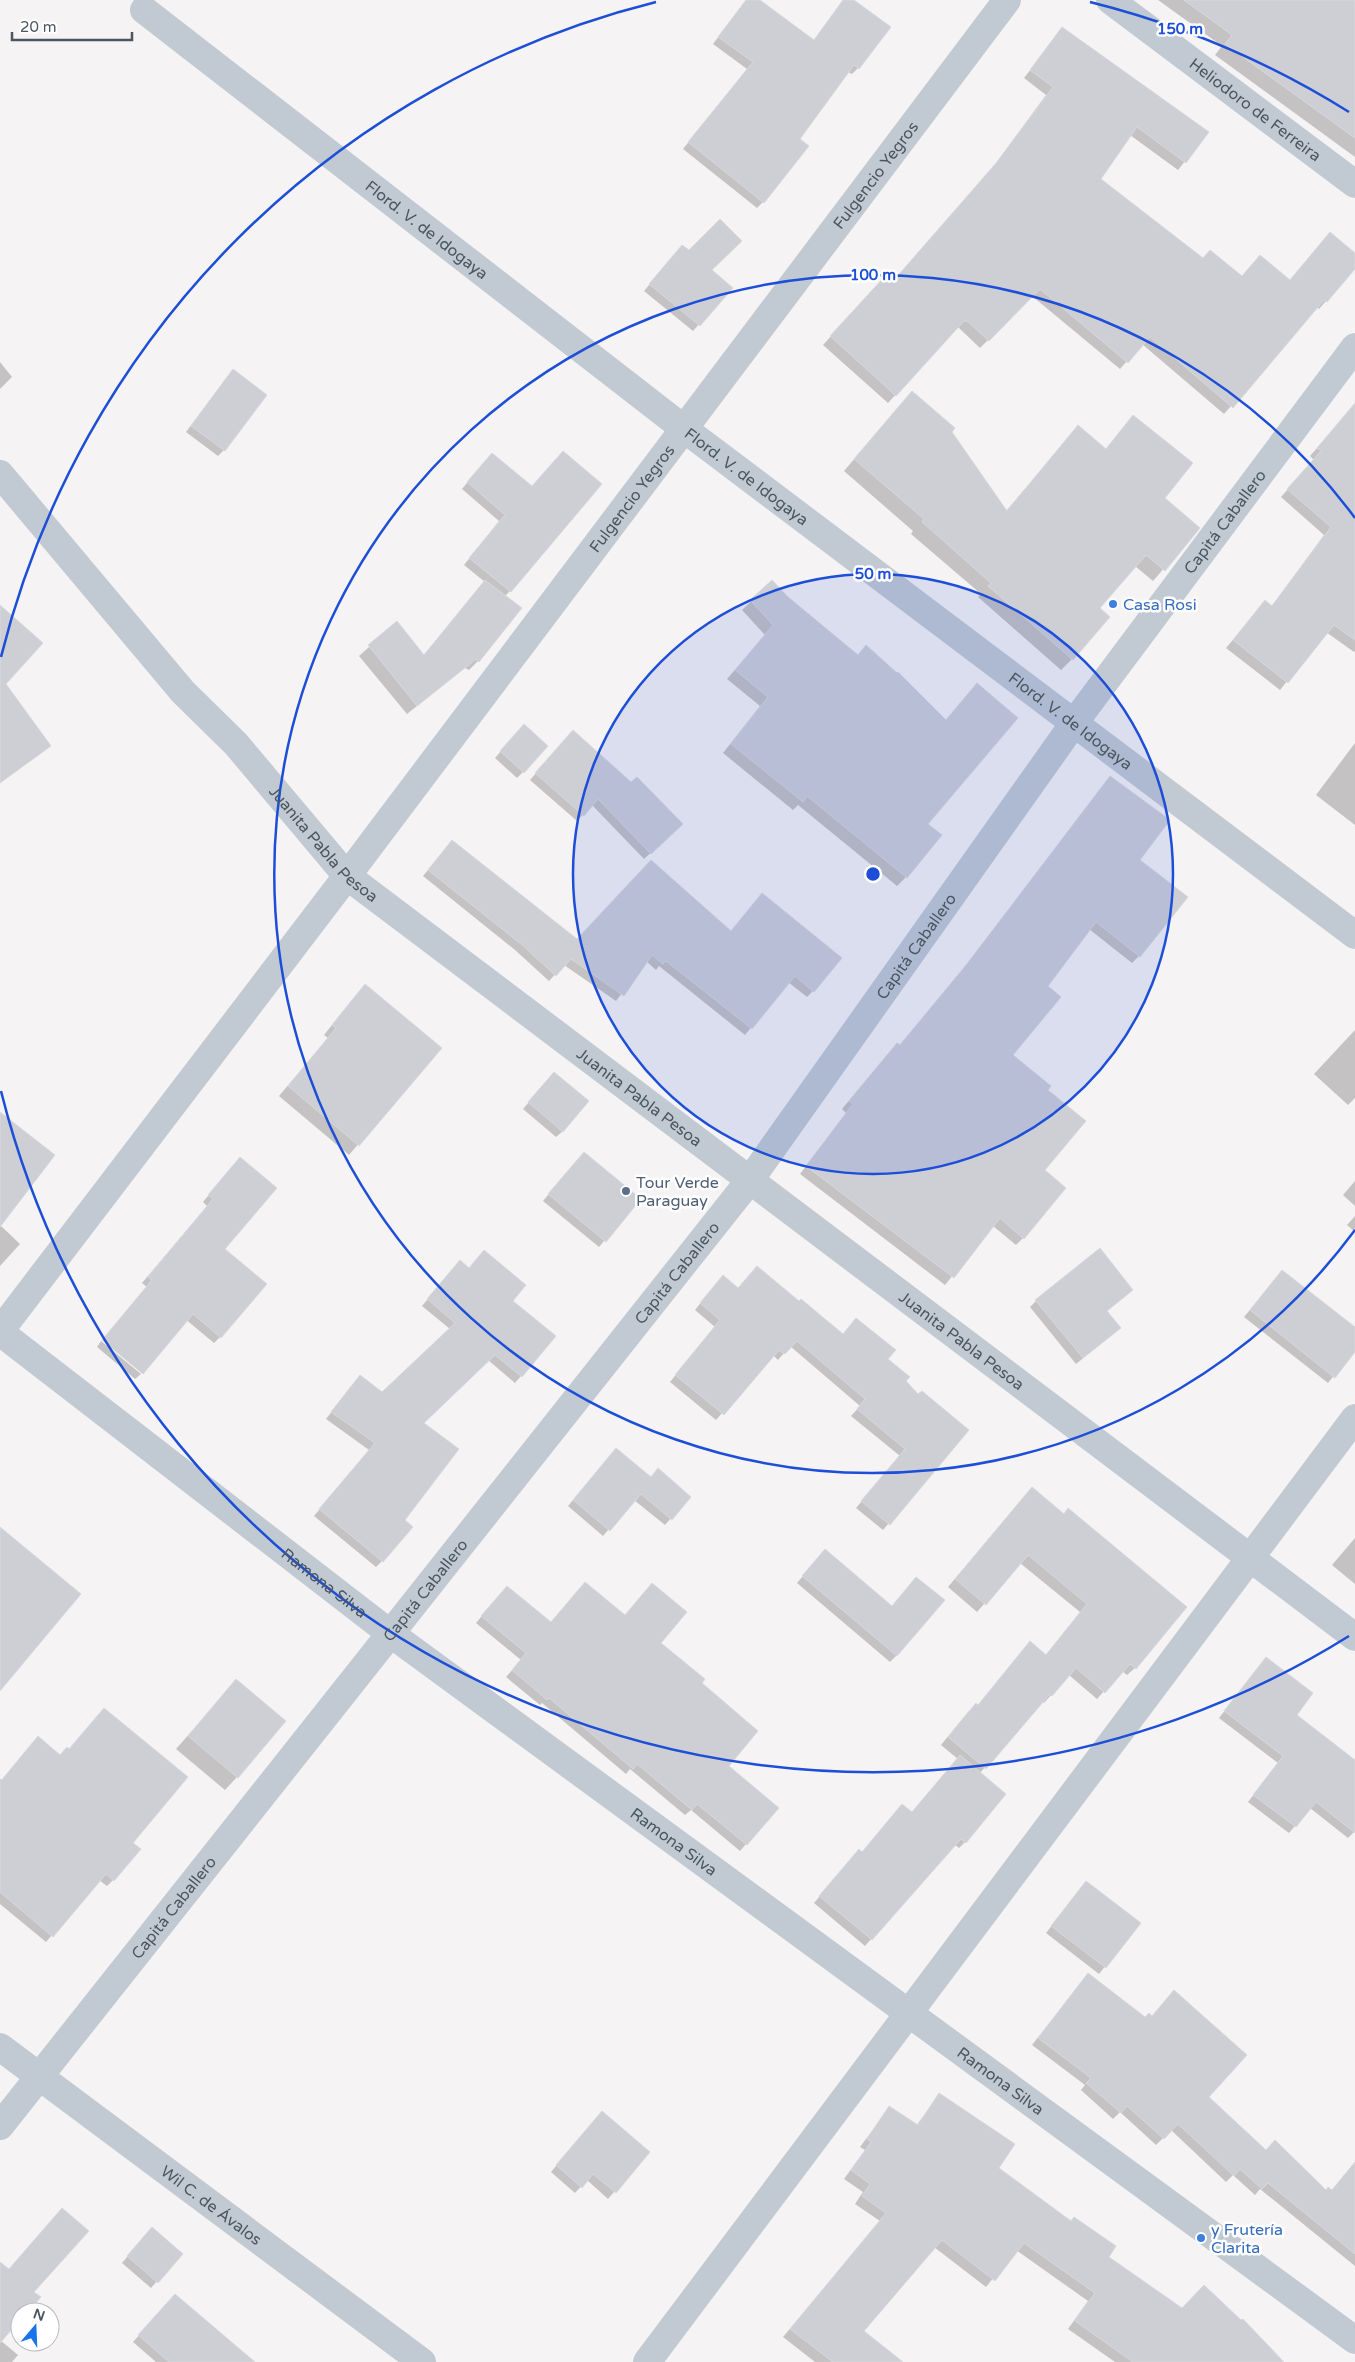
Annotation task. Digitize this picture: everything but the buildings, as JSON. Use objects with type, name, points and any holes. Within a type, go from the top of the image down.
[{"type":"street","name":"Fulgencio Yegros","points":[[0,1332],[347,876],[1007,0]]},
{"type":"street","name":"Heliodoro de Ferreira","points":[[1110,0],[1355,184]]},
{"type":"street","name":"Flord. V. de Idogaya","points":[[144,10],[683,428],[1355,935]]},
{"type":"street","name":"Capitá Caballero","points":[[0,2126],[750,1180],[1074,723],[1355,347]]},
{"type":"street","name":"Juanita Pabla Pesoa","points":[[0,474],[183,692],[236,744],[347,876],[1355,1637]]},
{"type":"street","name":"Ramona Silva","points":[[0,1332],[391,1634],[1355,2340]]},
{"type":"street","points":[[647,2362],[1355,1418]]},
{"type":"street","name":"Wil C. de Ávalos","points":[[0,2047],[422,2362]]},
{"type":"place","name":"Casa Rosi","points":[[1113,604]]},
{"type":"place","name":"Tour Verde Paraguay","points":[[626,1191]]},
{"type":"place","name":"y Frutería Clarita","points":[[1201,2238]]}]
